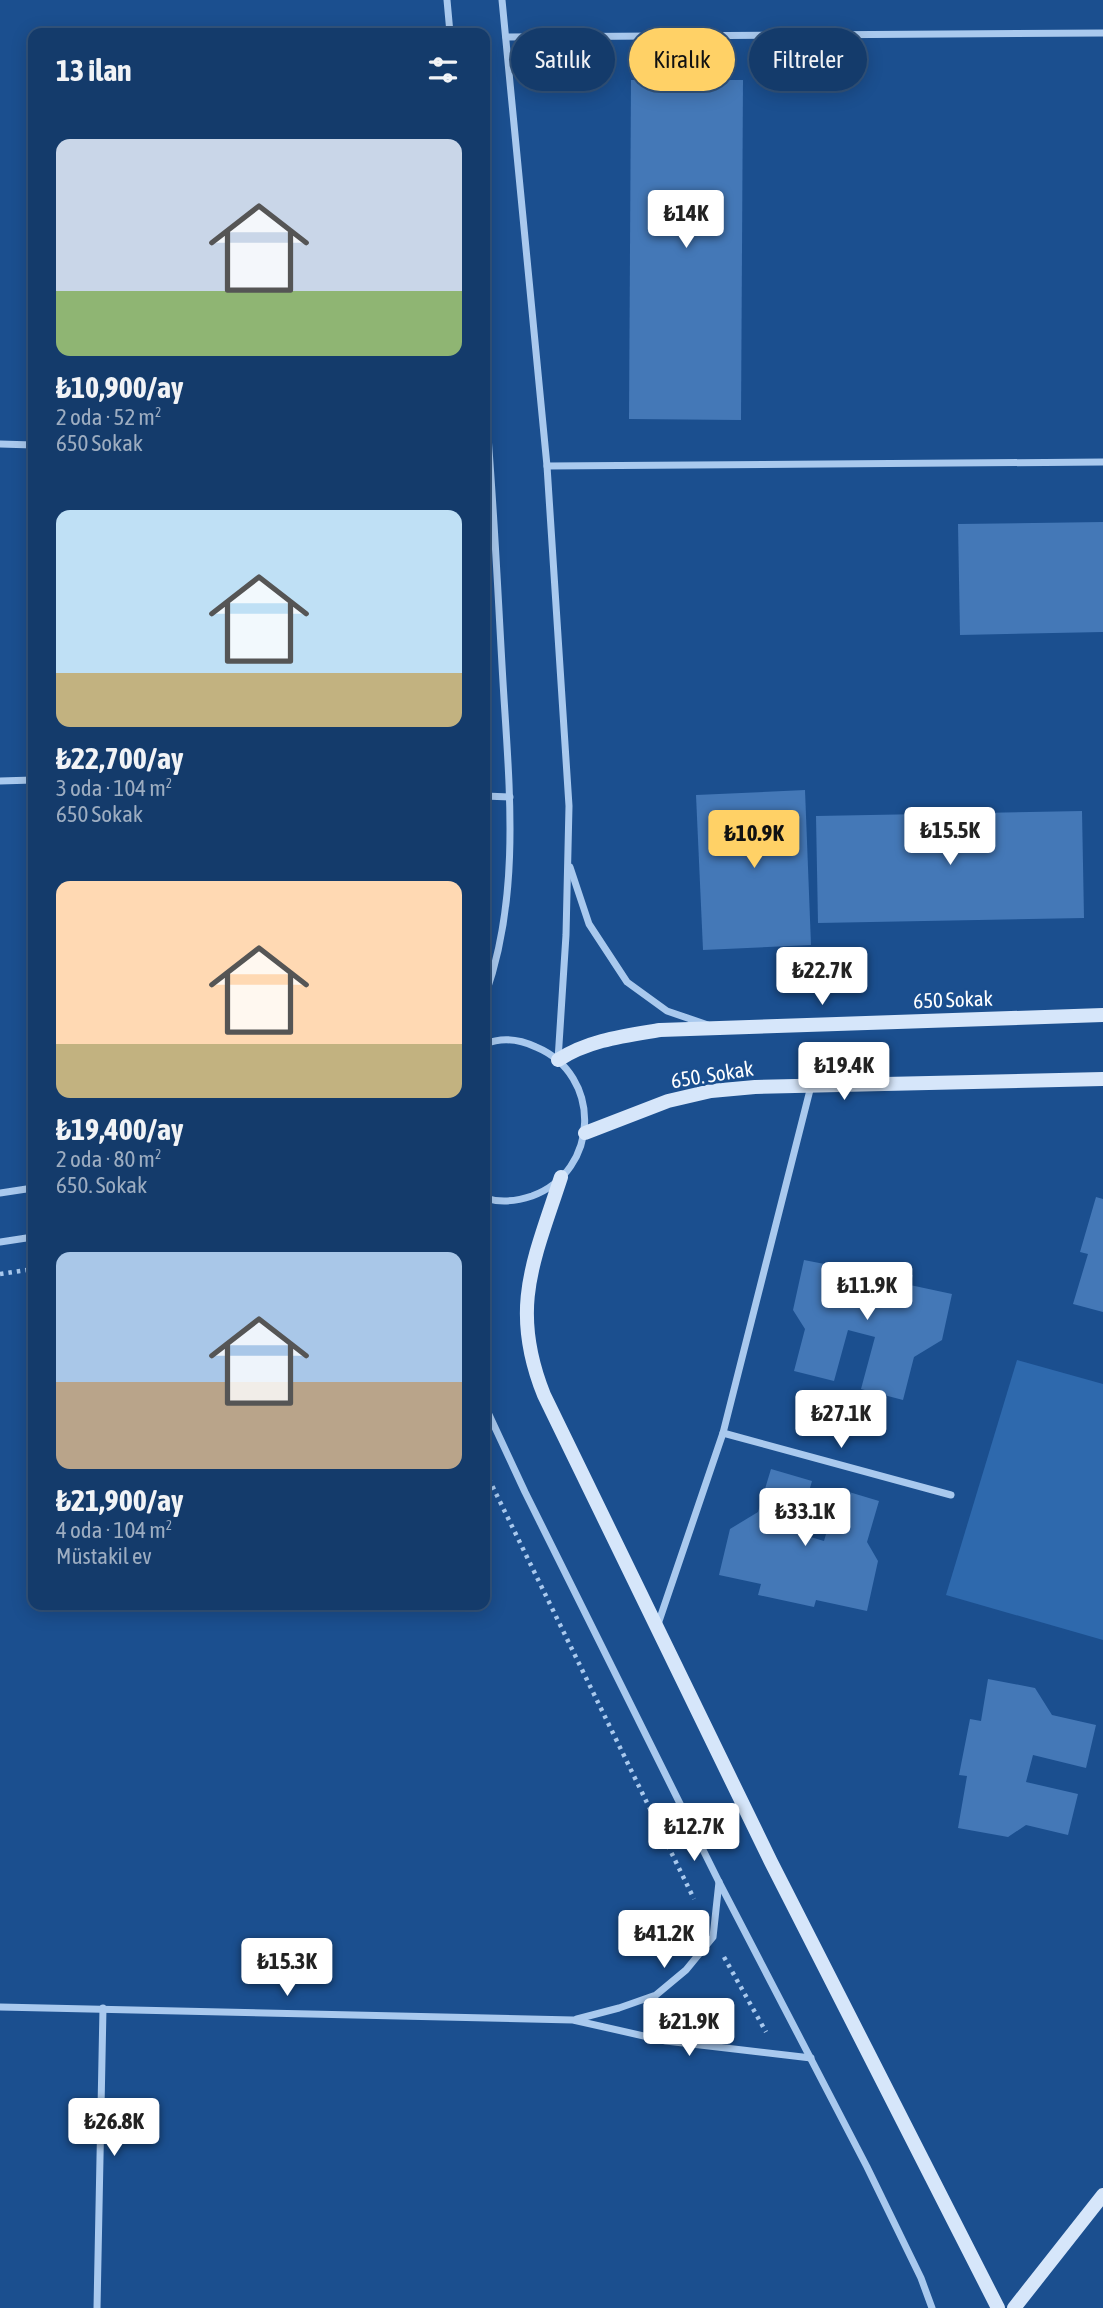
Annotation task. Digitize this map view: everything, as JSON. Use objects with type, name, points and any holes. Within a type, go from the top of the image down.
[{"type":"street","points":[[447,0],[450,28]]},
{"type":"street","points":[[502,0],[547,466],[569,806],[566,935],[558,1060]]},
{"type":"street","points":[[506,37],[1103,33]]},
{"type":"street","points":[[0,444],[28,445]]},
{"type":"street","points":[[547,466],[1103,462]]},
{"type":"street","points":[[490,500],[510,797],[511,874],[497,962],[490,982]]},
{"type":"street","points":[[0,781],[28,780]]},
{"type":"street","points":[[490,796],[510,797]]},
{"type":"street","points":[[568,860],[589,924],[627,982],[667,1011],[719,1028]]},
{"type":"street","name":"650 Sokak","points":[[558,1060],[575,1049],[612,1037],[660,1030],[1103,1015]]},
{"type":"street","points":[[490,1042],[523,1041],[549,1052],[569,1071],[582,1095],[585,1133],[580,1150],[561,1177],[548,1210],[527,1289],[527,1334],[533,1368],[771,1862],[998,2308]]},
{"type":"street","name":"650. Sokak","points":[[585,1133],[668,1101],[711,1091],[755,1087],[1103,1079]]},
{"type":"street","points":[[657,1627],[723,1433],[811,1086]]},
{"type":"street","points":[[490,1200],[518,1201],[544,1191],[561,1177]]},
{"type":"street","points":[[0,1193],[28,1189]]},
{"type":"street","points":[[0,1242],[28,1238]]},
{"type":"street","points":[[490,1417],[719,1882],[921,2278],[932,2308]]},
{"type":"street","points":[[723,1433],[951,1494]]},
{"type":"street","points":[[573,2020],[656,1995],[686,1970],[713,1937],[719,1882]]},
{"type":"street","points":[[0,2007],[573,2020],[666,2041],[811,2058]]},
{"type":"street","points":[[97,2308],[103,2008]]},
{"type":"street","points":[[1014,2308],[1103,2195]]},
{"type":"path","points":[[0,1274],[28,1270]]},
{"type":"path","points":[[490,1481],[713,1937],[778,2054]]},
{"type":"shaded area","points":[[1017,1360],[1103,1384],[1103,1640],[946,1595]]},
{"type":"building","points":[[735,80],[743,80],[741,420],[629,419],[631,91],[735,91]]},
{"type":"building","points":[[1103,522],[1103,632],[960,635],[958,524]]},
{"type":"building","points":[[805,790],[811,945],[703,950],[696,795]]},
{"type":"building","points":[[1082,811],[1084,918],[818,923],[816,816]]},
{"type":"building","points":[[1096,1197],[1103,1199],[1103,1312],[1073,1304],[1088,1254],[1080,1252]]},
{"type":"building","points":[[804,1260],[855,1270],[857,1263],[913,1275],[910,1285],[952,1294],[942,1340],[914,1357],[903,1400],[861,1389],[875,1337],[848,1330],[834,1381],[794,1371],[805,1329],[793,1310]]},
{"type":"building","points":[[771,1469],[812,1481],[797,1533],[824,1541],[839,1489],[879,1501],[867,1542],[878,1561],[867,1611],[816,1600],[814,1607],[758,1595],[761,1584],[719,1575],[730,1529],[758,1512]]},
{"type":"building","points":[[988,1679],[1035,1688],[1052,1715],[1096,1725],[1086,1768],[1033,1755],[1026,1782],[1078,1794],[1068,1835],[1026,1825],[1008,1837],[958,1828],[967,1776],[959,1775],[970,1719],[981,1721]]}]
